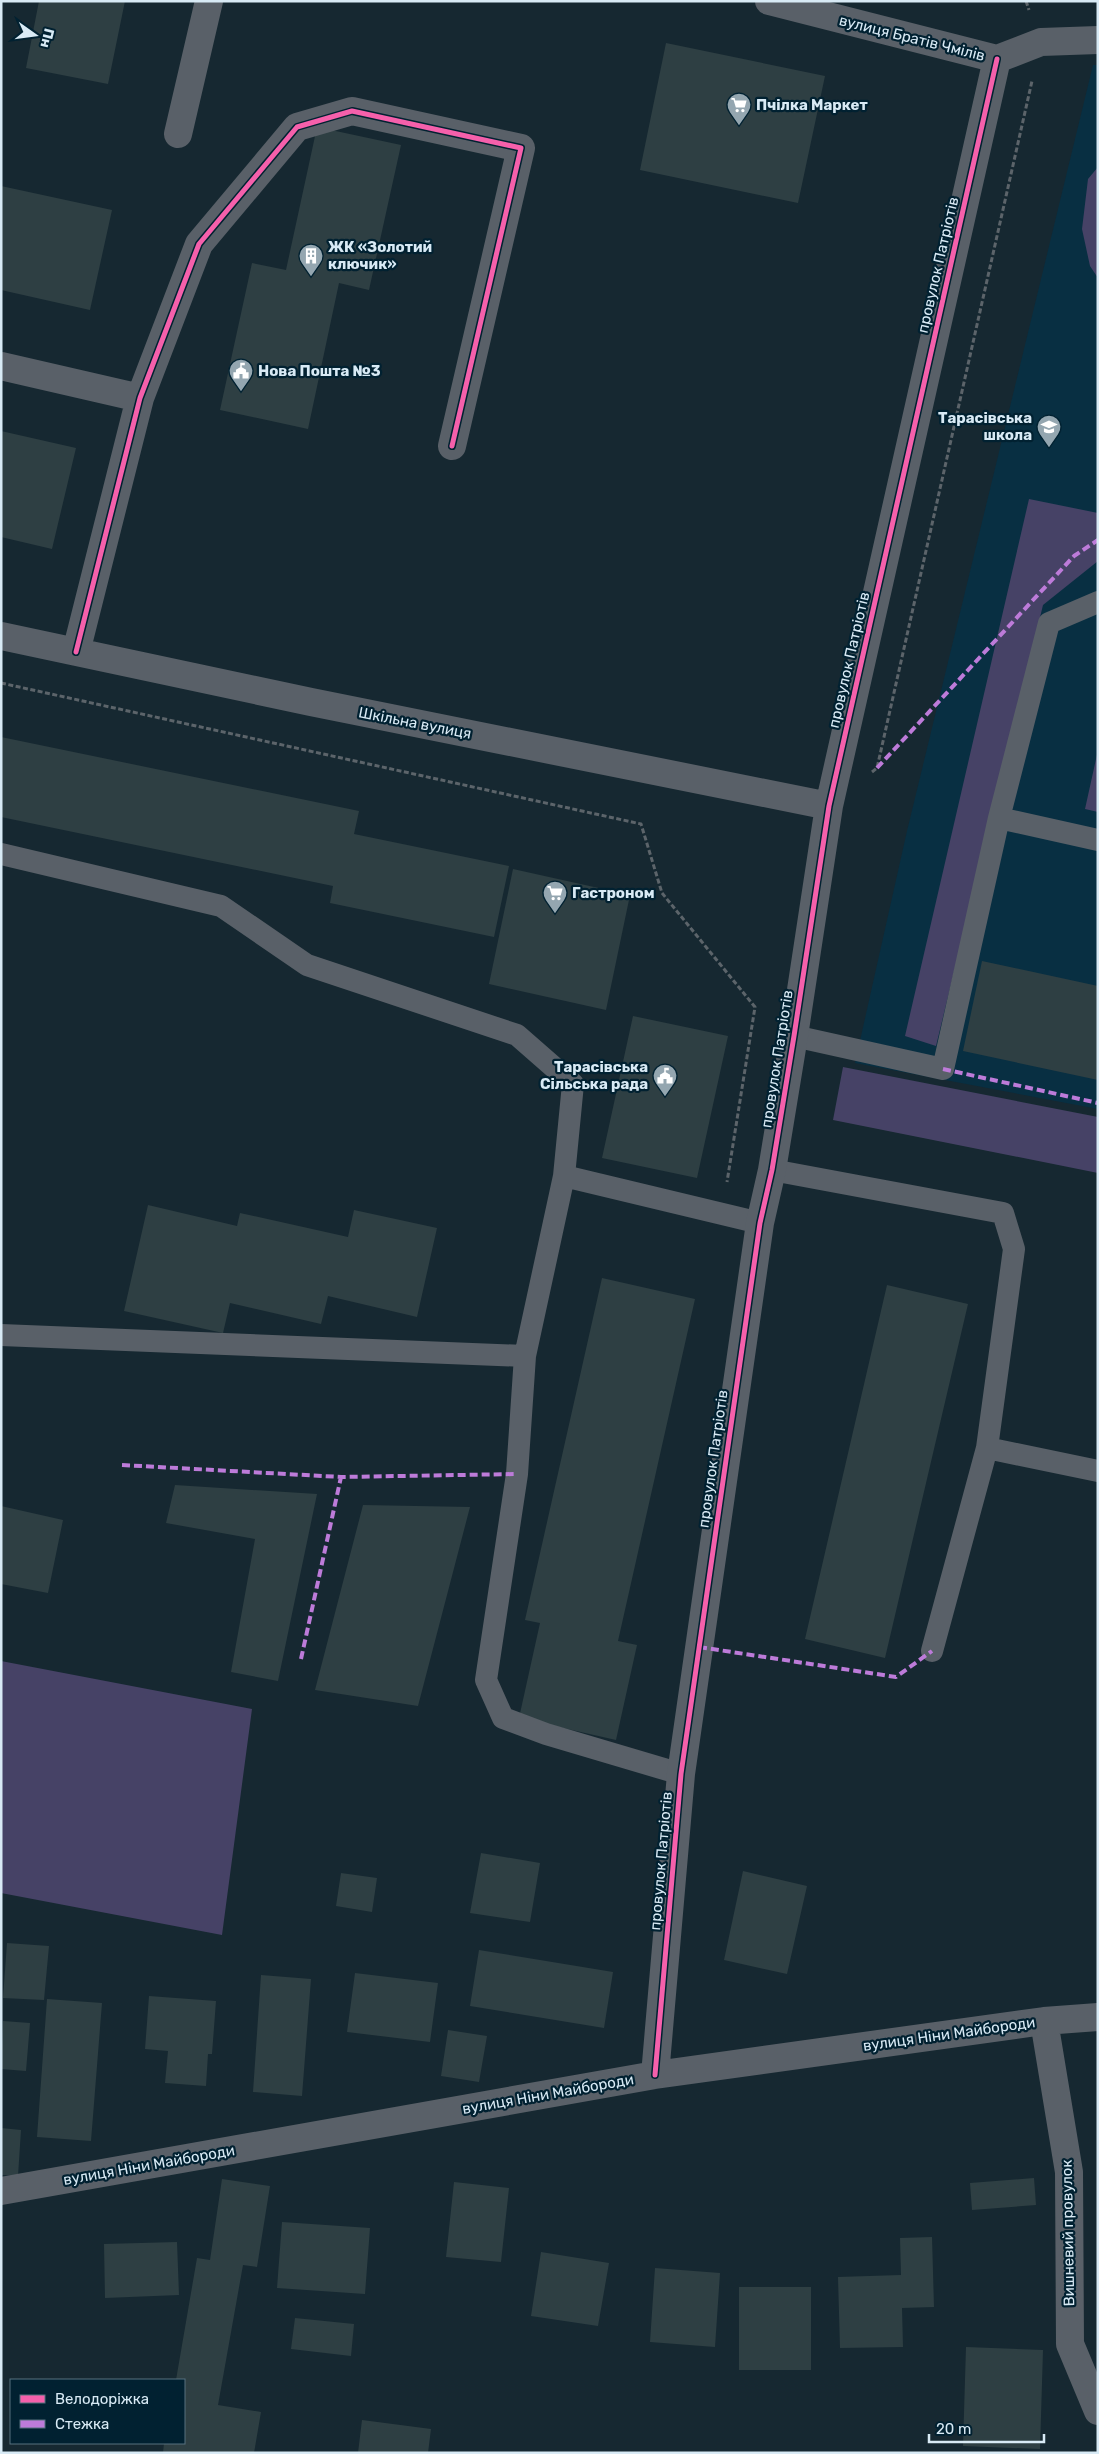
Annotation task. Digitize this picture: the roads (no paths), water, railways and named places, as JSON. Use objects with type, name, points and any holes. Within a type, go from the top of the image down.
[{"type":"street","points":[[178,134],[209,1]]},
{"type":"street","name":"вулиця Братів Чмілів","points":[[769,1],[997,59]]},
{"type":"street","points":[[997,59],[1041,42],[1098,40]]},
{"type":"street","name":"провулок Патріотів","points":[[655,2075],[681,1774],[760,1223],[772,1170],[829,806],[997,59]]},
{"type":"street","points":[[76,652],[140,398],[199,244],[297,127],[352,111],[521,148],[452,446]]},
{"type":"street","points":[[1,366],[140,398]]},
{"type":"street","name":"Шкільна вулиця","points":[[1,636],[311,702],[829,806]]},
{"type":"street","name":"вулиця Ніни Майбороди","points":[[1,2191],[655,2075],[1044,2021],[1098,2017]]},
{"type":"street","name":"Вишневий провулок","points":[[1044,2021],[1069,2172],[1070,2344],[1098,2411]]},
{"type":"lane","points":[[794,1036],[942,1068],[999,818],[1049,623],[1098,602]]},
{"type":"lane","points":[[999,818],[1098,840]]},
{"type":"lane","points":[[1,854],[221,906],[307,965],[517,1035],[574,1084],[564,1176],[525,1356],[517,1474],[486,1680],[503,1718],[546,1734],[681,1774]]},
{"type":"lane","points":[[772,1170],[1003,1212],[1014,1249],[987,1448],[932,1651]]},
{"type":"lane","points":[[564,1176],[760,1223]]},
{"type":"lane","points":[[1,1335],[525,1356]]},
{"type":"lane","points":[[987,1448],[1098,1471]]},
{"type":"place","name":"Пчілка Маркет","points":[[739,126]]},
{"type":"place","name":"ЖК «Золотий ключик»","points":[[311,277]]},
{"type":"place","name":"Нова Пошта №3","points":[[241,392]]},
{"type":"place","name":"Тарасівська школа","points":[[1049,448]]},
{"type":"place","name":"Гастроном","points":[[555,914]]},
{"type":"place","name":"Тарасівська Сільська рада","points":[[665,1097]]}]
